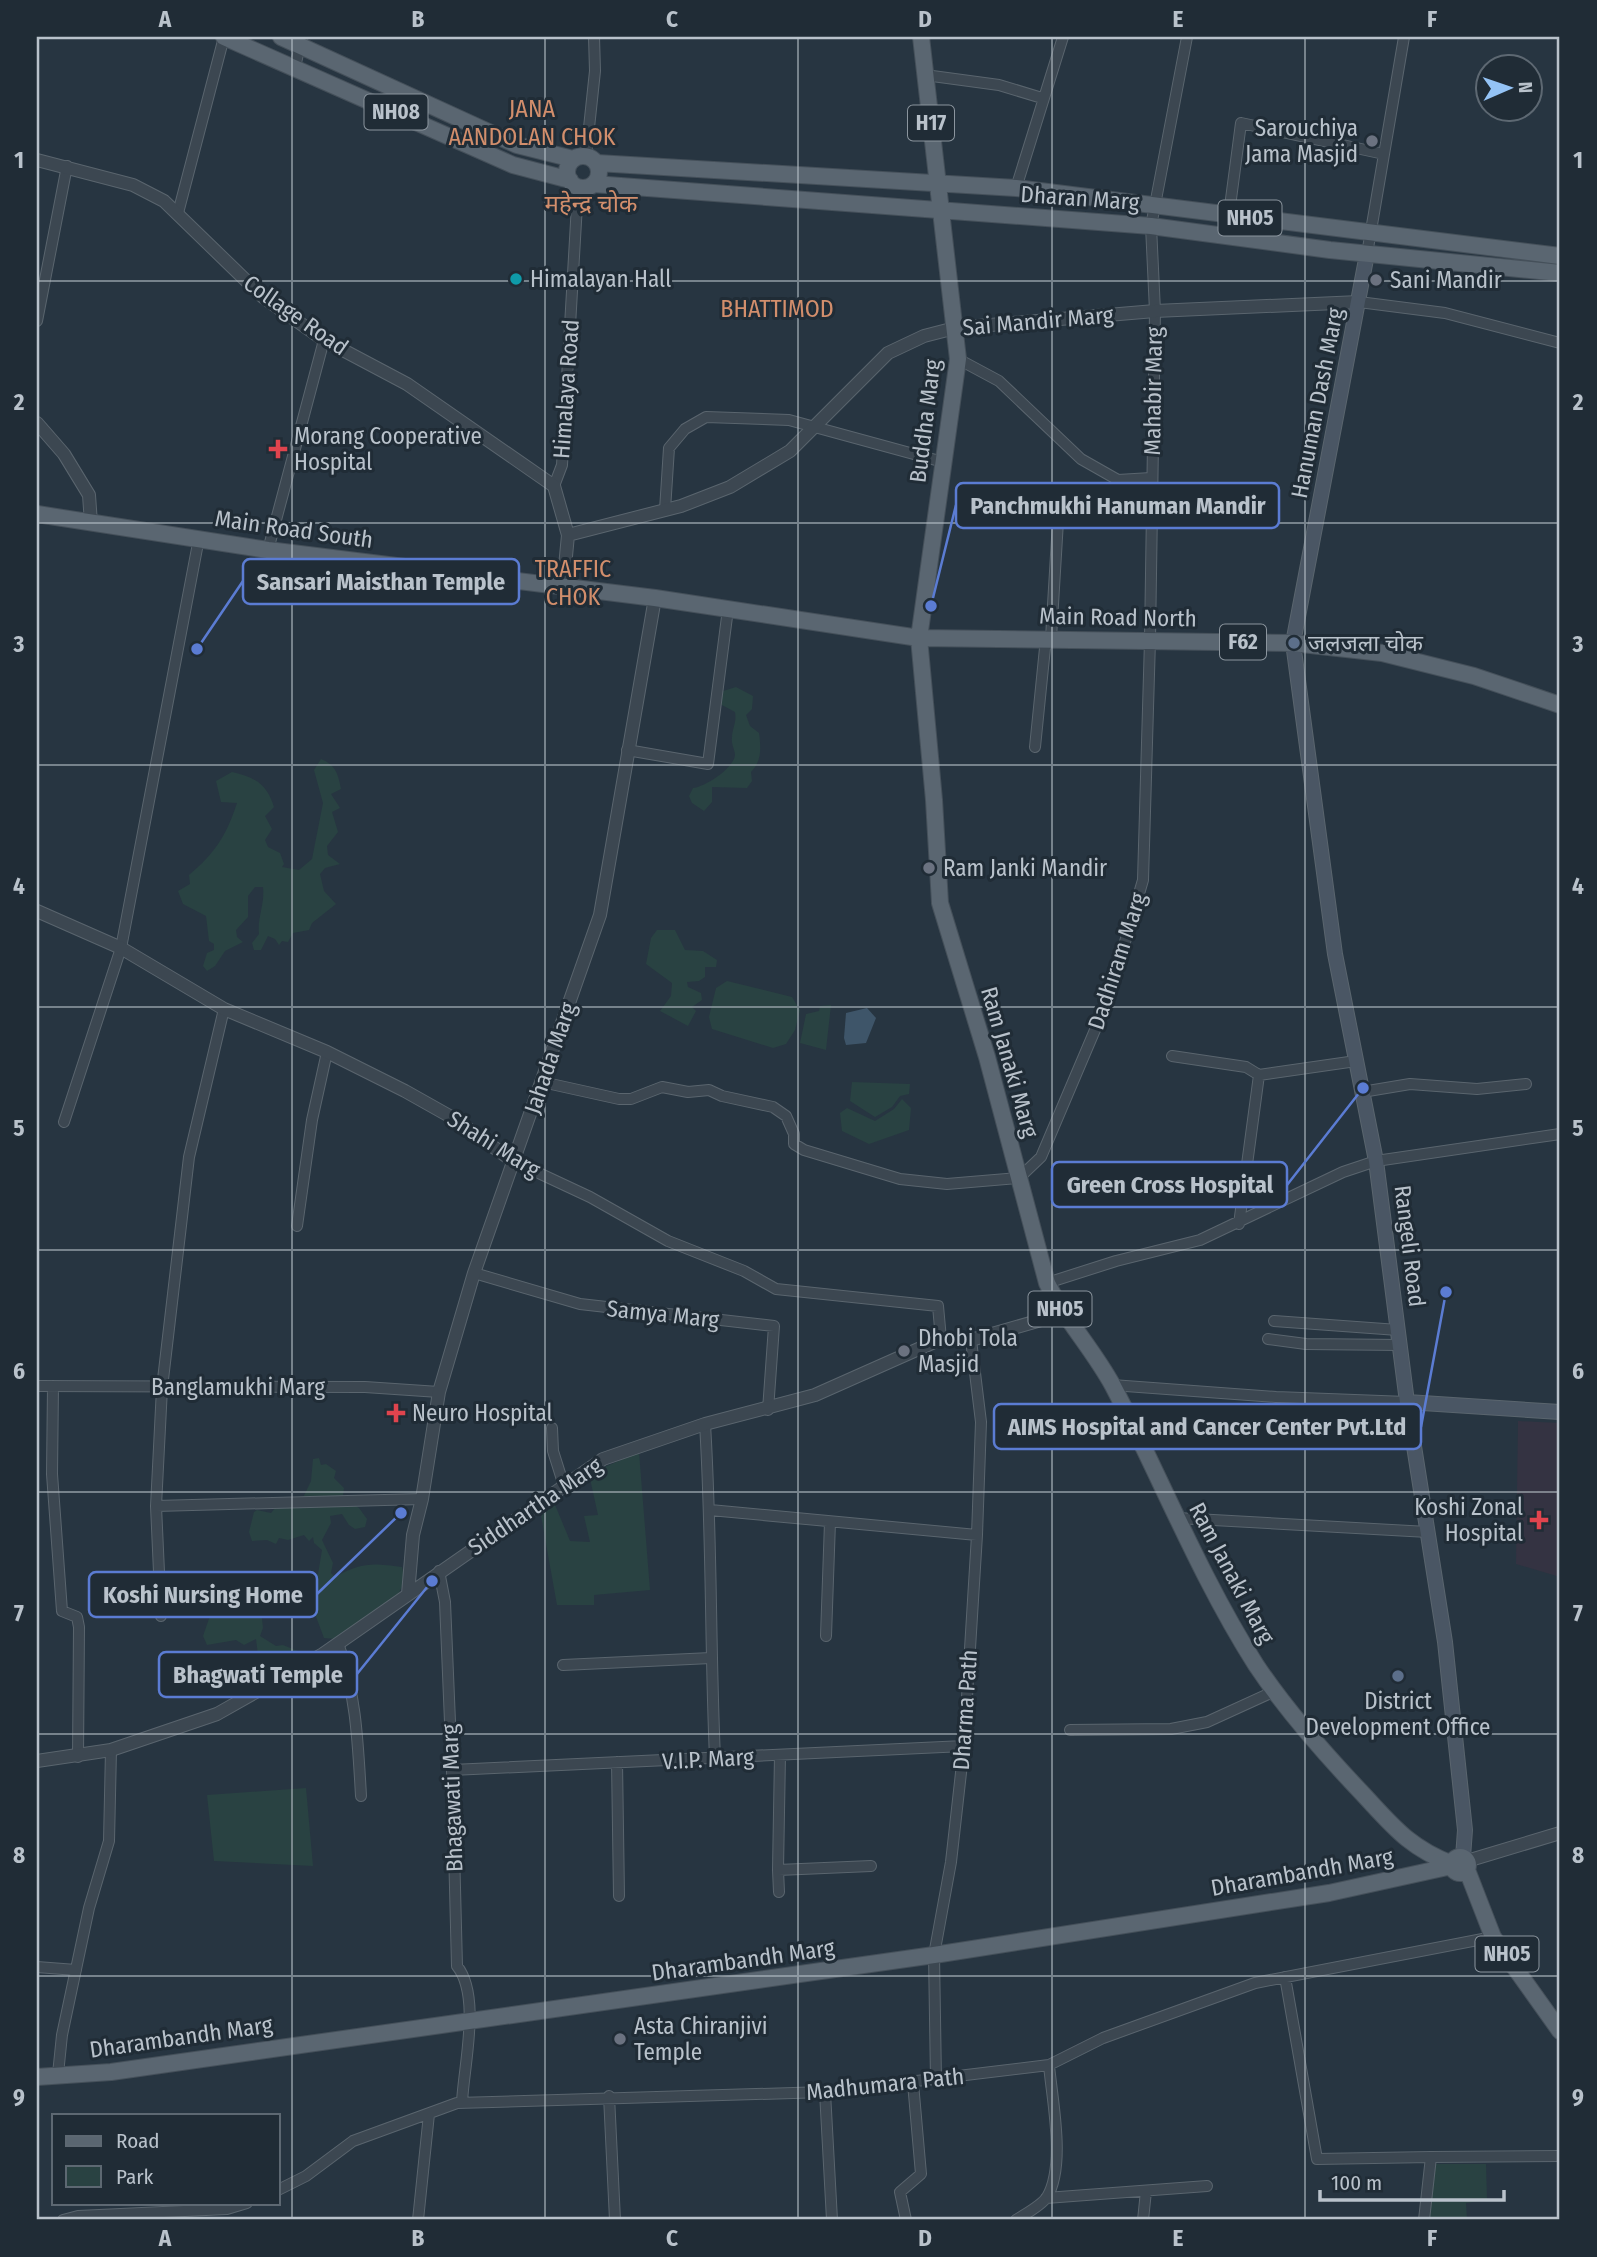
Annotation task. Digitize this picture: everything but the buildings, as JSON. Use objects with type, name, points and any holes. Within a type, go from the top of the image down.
[{"type":"main road","name":"Dharan Marg","points":[[224,37],[513,165],[581,184],[1150,226],[1367,254],[1560,273]]},
{"type":"main road","name":"NH08","points":[[281,37],[301,41],[517,145],[585,159]]},
{"type":"main road","name":"H17","points":[[921,37],[942,209]]},
{"type":"main road","name":"Dharan Marg","points":[[585,159],[1016,188],[1560,256]]},
{"type":"main road","points":[[585,159],[599,174],[581,184],[568,169],[585,159]]},
{"type":"main road","name":"Buddha Marg","points":[[919,638],[958,359],[942,209]]},
{"type":"main road","name":"Hanuman Dash Marg","points":[[1293,643],[1367,254]]},
{"type":"main road","name":"Main Road South","points":[[37,514],[268,550],[655,598],[919,638]]},
{"type":"main road","name":"Main Road North","points":[[919,638],[1293,643],[1382,653],[1474,676],[1560,705]]},
{"type":"main road","name":"Ram Janaki Marg","points":[[919,638],[934,800],[940,903],[987,1057],[1047,1283],[1062,1314],[1085,1340],[1112,1385],[1233,1627],[1275,1691],[1347,1777],[1412,1845],[1460,1864]]},
{"type":"main road","name":"Rangeli Road","points":[[1293,643],[1335,954],[1376,1161],[1407,1402],[1446,1642],[1465,1830],[1460,1864]]},
{"type":"main road","points":[[1407,1402],[1560,1412]]},
{"type":"main road","name":"NH05","points":[[1460,1864],[1493,1937],[1560,2031]]},
{"type":"main road","name":"Dharambandh Marg","points":[[37,2077],[111,2072],[278,2046],[471,2022],[934,1955],[1329,1893],[1460,1864]]},
{"type":"street","points":[[178,213],[224,37]]},
{"type":"street","points":[[585,159],[595,71],[594,37]]},
{"type":"street","points":[[1016,188],[1063,37]]},
{"type":"street","name":"Mahabir Marg","points":[[1150,640],[1155,311],[1150,226],[1187,37]]},
{"type":"street","points":[[1367,254],[1404,37]]},
{"type":"street","points":[[295,67],[301,41]]},
{"type":"street","points":[[925,75],[976,80],[1042,98]]},
{"type":"street","points":[[1229,214],[1241,123],[1384,154]]},
{"type":"street","name":"Collage Road","points":[[37,160],[133,186],[164,201],[245,283],[324,340],[407,384],[554,486]]},
{"type":"street","points":[[37,321],[67,166]]},
{"type":"street","name":"Himalaya Road","points":[[563,588],[568,535],[554,486],[562,465],[581,184]]},
{"type":"street","points":[[1359,302],[1445,313],[1560,343]]},
{"type":"street","name":"Sai Mandir Marg","points":[[568,535],[665,510],[730,487],[790,452],[888,353],[924,336],[955,328],[1155,311],[1359,302]]},
{"type":"street","points":[[268,550],[324,340]]},
{"type":"street","points":[[958,359],[999,381],[1081,459],[1118,480],[1151,478]]},
{"type":"street","points":[[665,510],[669,448],[685,429],[706,417],[789,420],[943,462]]},
{"type":"street","points":[[37,423],[64,454],[89,495],[91,523]]},
{"type":"street","points":[[1035,747],[1049,638],[1058,521]]},
{"type":"street","points":[[64,1122],[121,948],[199,538]]},
{"type":"street","name":"Jahada Marg","points":[[408,1594],[414,1535],[439,1392],[474,1273],[600,915],[655,598]]},
{"type":"street","points":[[628,750],[708,764],[728,609]]},
{"type":"street","name":"Dadhiram Marg","points":[[1018,1178],[1041,1157],[1061,1116],[1109,997],[1140,891],[1150,640]]},
{"type":"street","name":"Shahi Marg","points":[[37,911],[121,948],[224,1009],[327,1052],[453,1118],[513,1161],[590,1197],[668,1241],[744,1271],[776,1289],[938,1306],[941,1339]]},
{"type":"street","points":[[161,1616],[156,1506],[162,1388],[189,1157],[224,1009]]},
{"type":"street","points":[[297,1226],[312,1119],[327,1052]]},
{"type":"street","points":[[1172,1056],[1246,1067],[1259,1075],[1356,1061]]},
{"type":"street","points":[[1238,1224],[1259,1075]]},
{"type":"street","points":[[542,1082],[619,1099],[631,1099],[662,1087],[688,1092],[709,1090],[722,1096],[774,1107],[786,1116],[794,1134],[794,1144],[864,1169],[900,1179],[947,1184],[1018,1178]]},
{"type":"street","points":[[1363,1092],[1410,1084],[1477,1089],[1526,1084]]},
{"type":"street","points":[[1047,1283],[1116,1261],[1200,1240],[1343,1172],[1376,1161],[1560,1134]]},
{"type":"street","name":"Samya Marg","points":[[474,1273],[580,1304],[774,1326],[768,1410]]},
{"type":"street","name":"Siddhartha Marg","points":[[37,1761],[111,1750],[217,1714],[338,1643],[603,1459],[705,1424],[768,1410],[815,1395],[941,1339],[971,1340],[1062,1314]]},
{"type":"street","points":[[1274,1321],[1399,1338]]},
{"type":"street","points":[[1301,1344],[1302,1323]]},
{"type":"street","points":[[1268,1339],[1301,1344],[1399,1338]]},
{"type":"street","name":"Dharma Path","points":[[936,2080],[934,1955],[951,1862],[964,1746],[977,1535],[981,1422],[971,1340]]},
{"type":"street","points":[[1112,1385],[1276,1397],[1407,1402]]},
{"type":"street","name":"Banglamukhi Marg","points":[[37,1386],[365,1387],[439,1392]]},
{"type":"street","points":[[53,1386],[52,1474],[62,1611],[76,1617],[79,1627],[78,1757]]},
{"type":"street","points":[[705,1424],[710,1510],[710,1658],[715,1758]]},
{"type":"street","points":[[552,1428],[553,1451],[564,1486]]},
{"type":"street","points":[[156,1506],[422,1499]]},
{"type":"street","points":[[710,1510],[977,1535]]},
{"type":"street","points":[[1177,1518],[1428,1532]]},
{"type":"street","points":[[826,1636],[830,1522]]},
{"type":"street","name":"Bhagawati Marg","points":[[439,1571],[444,1602],[452,1770],[457,1966],[466,1977],[471,2022],[464,2061],[462,2102]]},
{"type":"street","points":[[338,1643],[345,1663],[356,1723],[361,1796]]},
{"type":"street","points":[[564,1665],[710,1658]]},
{"type":"street","points":[[1070,1730],[1171,1729],[1195,1725],[1275,1691]]},
{"type":"street","name":"V.I.P. Marg","points":[[452,1770],[964,1746]]},
{"type":"street","points":[[58,2074],[62,2035],[89,1908],[109,1841],[111,1750]]},
{"type":"street","points":[[779,1892],[780,1755]]},
{"type":"street","points":[[617,1762],[620,1896]]},
{"type":"street","points":[[1460,1864],[1560,1833]]},
{"type":"street","points":[[778,1870],[871,1866]]},
{"type":"street","name":"Madhumara Path","points":[[280,2189],[306,2176],[353,2141],[462,2102],[825,2092],[1049,2065],[1103,2038],[1255,1983],[1493,1937]]},
{"type":"street","points":[[37,1966],[76,1970]]},
{"type":"street","points":[[1285,1977],[1317,2159],[1560,2156]]},
{"type":"street","points":[[1046,2198],[1055,2173],[1055,2125],[1049,2065]]},
{"type":"street","points":[[906,2220],[900,2192],[921,2174],[913,2082]]},
{"type":"street","points":[[825,2092],[832,2220]]},
{"type":"street","points":[[608,2096],[615,2220]]},
{"type":"street","points":[[418,2220],[429,2114]]},
{"type":"street","points":[[1424,2220],[1431,2157]]},
{"type":"street","points":[[1016,2220],[1046,2198],[1206,2186]]},
{"type":"street","points":[[1143,2220],[1146,2191]]},
{"type":"street","points":[[63,2220],[78,2216],[227,2215],[245,2204]]},
{"type":"shaded area","points":[[867,1008],[876,1018],[866,1043],[846,1045],[846,1013]]},
{"type":"shaded area","name":"Koshi Zonal Hospital","points":[[1518,1421],[1560,1423],[1560,1577],[1516,1564]]},
{"type":"green space","points":[[736,687],[753,696],[752,709],[746,715],[750,726],[759,733],[759,759],[751,772],[752,781],[747,788],[712,787],[712,802],[704,811],[692,803],[689,796],[693,788],[718,776],[733,760],[735,712],[720,704],[720,692]]},
{"type":"green space","points":[[321,759],[336,771],[341,789],[331,794],[340,808],[332,812],[338,832],[327,846],[328,855],[340,864],[325,868],[320,874],[324,891],[336,904],[312,923],[309,930],[293,933],[288,942],[282,941],[279,945],[275,939],[268,936],[261,950],[254,950],[252,943],[259,934],[263,893],[263,887],[255,887],[248,896],[248,917],[236,930],[237,937],[243,942],[225,951],[215,966],[207,971],[203,966],[207,953],[214,950],[214,944],[209,941],[206,916],[183,904],[178,891],[190,884],[189,875],[219,843],[237,803],[221,802],[216,781],[232,772],[254,779],[264,787],[274,807],[265,816],[272,829],[265,840],[268,847],[280,853],[284,864],[282,867],[299,870],[312,859],[323,803],[314,770]]},
{"type":"green space","points":[[657,930],[675,930],[685,950],[703,951],[717,960],[716,967],[705,967],[705,977],[699,981],[687,982],[688,987],[701,993],[702,1000],[692,1007],[696,1011],[688,1026],[660,1011],[671,996],[672,983],[646,964],[651,938]]},
{"type":"green space","points":[[727,981],[792,997],[800,1010],[795,1030],[786,1044],[773,1048],[712,1029],[709,1017],[716,988]]},
{"type":"green space","points":[[831,1005],[826,1050],[800,1043],[806,1014],[819,1011],[820,1006]]},
{"type":"green space","points":[[852,1082],[910,1084],[909,1094],[900,1096],[892,1107],[875,1117],[850,1101]]},
{"type":"green space","points":[[902,1099],[911,1108],[909,1130],[869,1144],[842,1131],[840,1113],[847,1108],[875,1121],[894,1109]]},
{"type":"green space","points":[[639,1452],[650,1590],[594,1595],[594,1605],[557,1605],[540,1510],[553,1500],[570,1541],[590,1542],[584,1516],[598,1515],[589,1474]]},
{"type":"green space","points":[[319,1458],[321,1465],[326,1464],[336,1471],[334,1478],[344,1488],[343,1496],[359,1508],[367,1519],[365,1527],[355,1529],[342,1514],[330,1516],[331,1523],[322,1540],[333,1563],[331,1573],[335,1577],[360,1566],[383,1565],[402,1567],[405,1580],[398,1595],[336,1639],[324,1638],[315,1614],[299,1612],[293,1597],[293,1581],[303,1580],[306,1572],[318,1574],[322,1550],[314,1543],[313,1537],[309,1541],[304,1535],[288,1540],[279,1538],[276,1544],[267,1540],[252,1541],[249,1532],[254,1512],[257,1510],[271,1513],[277,1506],[298,1508],[311,1481],[313,1459]]},
{"type":"green space","points":[[250,1602],[261,1609],[263,1628],[260,1636],[276,1646],[283,1645],[298,1651],[297,1659],[285,1669],[263,1667],[259,1663],[256,1639],[244,1645],[236,1640],[207,1645],[203,1636],[212,1610],[218,1609],[231,1618],[234,1609]]},
{"type":"green space","points":[[306,1788],[313,1866],[214,1861],[207,1795]]},
{"type":"green space","points":[[1433,2164],[1486,2164],[1487,2200],[1466,2203],[1467,2220],[1427,2220]]},
{"type":"place","name":"Sarouchiya Jama Masjid","points":[[1372,141]]},
{"type":"place","name":"Himalayan Hall","points":[[516,279]]},
{"type":"place","name":"Sani Mandir","points":[[1376,280]]},
{"type":"place","name":"Morang Cooperative Hospital","points":[[278,449]]},
{"type":"place","name":"Panchmukhi Hanuman Mandir","points":[[931,606]]},
{"type":"place","name":"जलजला चोक","points":[[1294,643]]},
{"type":"place","name":"Sansari Maisthan Temple","points":[[197,649]]},
{"type":"place","name":"Ram Janki Mandir","points":[[929,868]]},
{"type":"place","name":"Green Cross Hospital","points":[[1363,1088]]},
{"type":"place","name":"AIMS Hospital and Cancer Center Pvt.Ltd","points":[[1446,1292]]},
{"type":"place","name":"Dhobi Tola Masjid","points":[[904,1351]]},
{"type":"place","name":"Neuro Hospital","points":[[396,1413]]},
{"type":"place","name":"Koshi Nursing Home","points":[[401,1513]]},
{"type":"place","name":"Koshi Zonal Hospital","points":[[1539,1520]]},
{"type":"place","name":"Bhagwati Temple","points":[[432,1581]]},
{"type":"place","name":"District Development Office","points":[[1398,1676]]},
{"type":"place","name":"Asta Chiranjivi Temple","points":[[620,2039]]},
{"type":"district","name":"JANA AANDOLAN CHOK","points":[[532,123]]},
{"type":"district","name":"महेन्द्र चोक","points":[[591,204]]},
{"type":"district","name":"BHATTIMOD","points":[[777,309]]},
{"type":"district","name":"TRAFFIC CHOK","points":[[573,583]]}]
